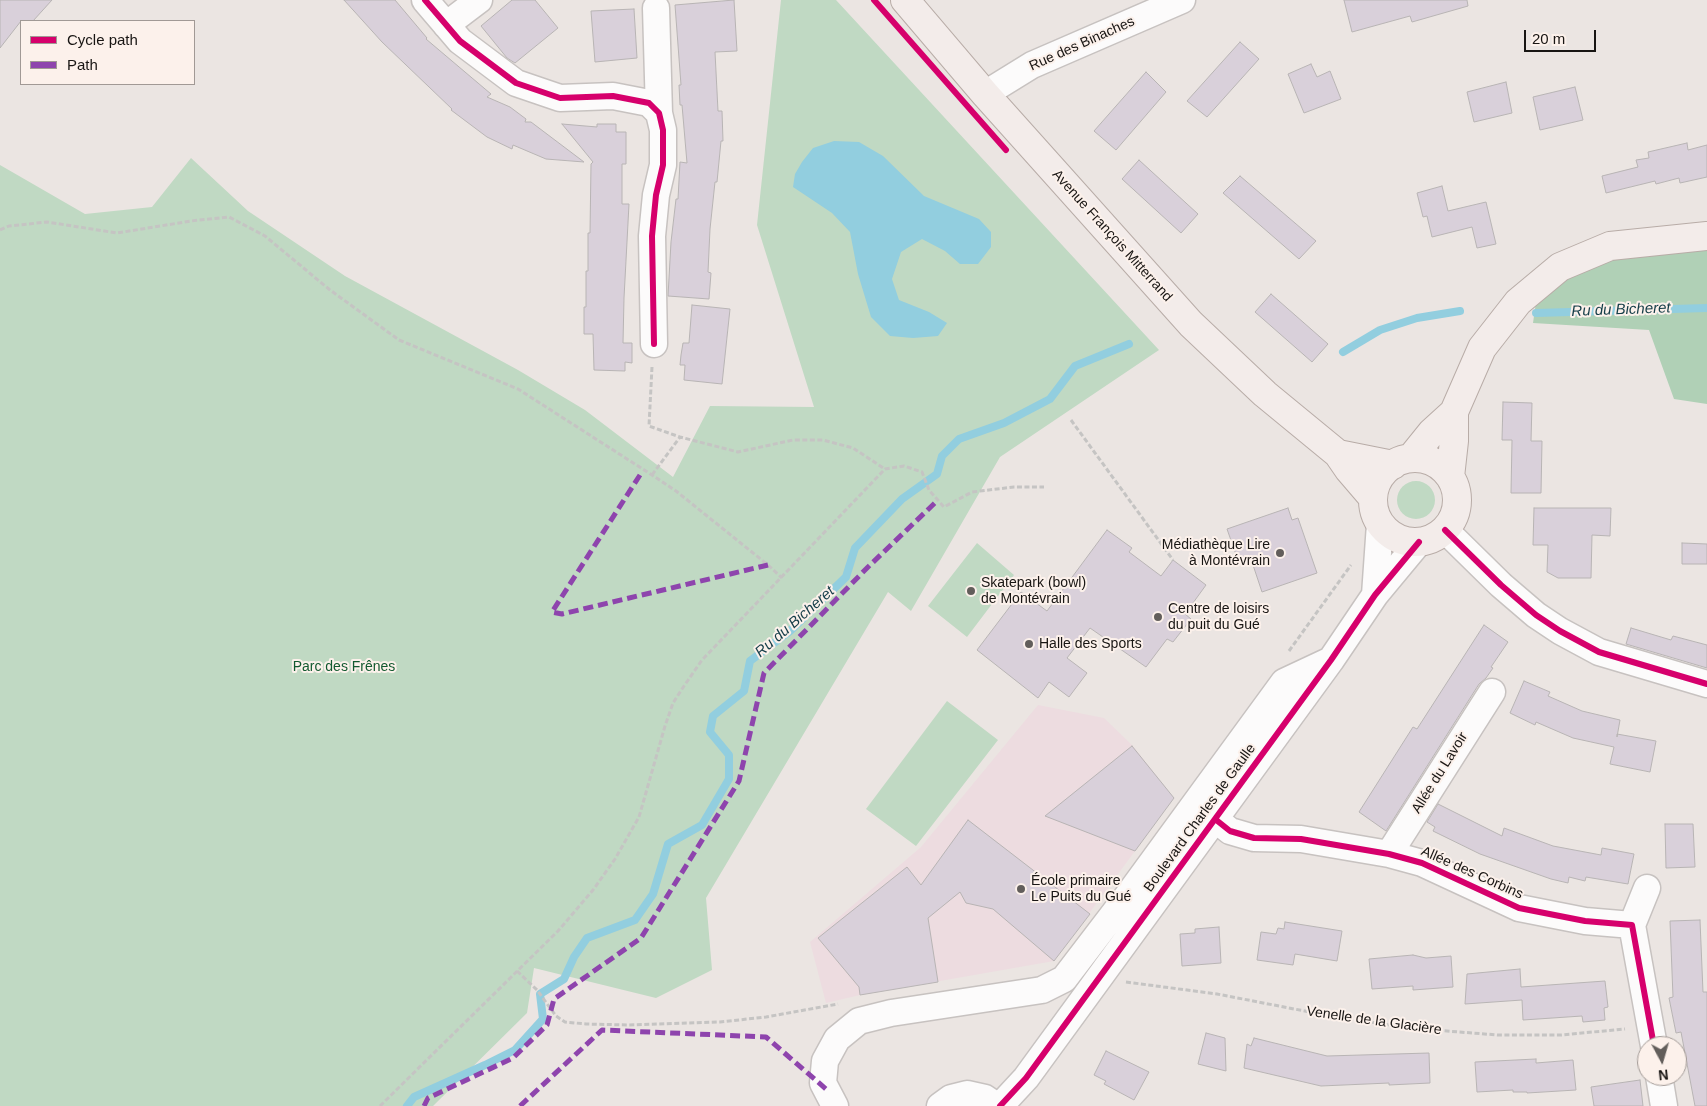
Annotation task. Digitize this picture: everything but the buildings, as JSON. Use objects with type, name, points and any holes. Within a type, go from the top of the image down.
[{"type":"main road","name":"Avenue François Mitterrand","points":[[905,0],[985,94],[1191,324],[1259,388],[1338,454],[1373,498]]},
{"type":"main road","points":[[1450,477],[1454,441],[1454,412],[1482,348],[1518,302],[1560,267],[1610,246],[1707,236]]},
{"type":"main road","points":[[1402,462],[1422,459],[1433,462],[1443,468],[1456,488],[1458,499],[1452,521],[1445,530],[1433,539],[1408,542],[1397,539],[1380,524],[1374,512],[1373,498],[1379,479],[1385,471],[1402,462],[1454,412]]},
{"type":"main road","name":"Avenue François Mitterrand","points":[[1338,454],[1402,462]]},
{"type":"street","points":[[425,0],[460,41],[516,83],[560,98],[613,96],[649,103],[660,114]]},
{"type":"street","points":[[446,25],[479,0]]},
{"type":"street","name":"Rue des Binaches","points":[[985,94],[1032,65],[1182,0]]},
{"type":"street","points":[[654,344],[652,236],[656,195],[663,165],[663,130],[660,114],[656,8]]},
{"type":"street","points":[[1375,595],[1380,524]]},
{"type":"street","points":[[1445,530],[1501,585],[1536,615],[1560,631],[1599,652],[1707,684]]},
{"type":"street","name":"Boulevard Charles de Gaulle","points":[[999,1106],[1026,1078],[1100,979],[1331,660],[1375,595],[1419,542]]},
{"type":"street","points":[[835,1106],[824,1083],[825,1061],[837,1039],[859,1021],[891,1013],[1042,990],[1064,979],[1129,894],[1284,682],[1331,660]]},
{"type":"street","name":"Allée du Lavoir","points":[[1389,854],[1492,692]]},
{"type":"street","name":"Allée des Corbins","points":[[1215,819],[1230,831],[1254,838],[1301,839],[1389,854],[1422,863],[1518,908],[1585,921],[1632,925]]},
{"type":"street","points":[[1647,888],[1632,925],[1652,1036]]},
{"type":"street","points":[[1661,1086],[1664,1106]]},
{"type":"street","points":[[940,1106],[950,1098],[967,1094],[985,1098],[999,1106]]},
{"type":"path","points":[[0,230],[9,226],[47,222],[117,233],[229,217],[265,236],[330,290],[399,340],[518,389],[652,475],[676,491],[782,578]]},
{"type":"path","points":[[654,344],[649,426],[680,437],[738,452],[793,440],[823,440],[853,448],[886,469]]},
{"type":"path","points":[[1071,420],[1173,560]]},
{"type":"path","points":[[652,475],[680,437]]},
{"type":"path","points":[[380,1106],[558,930],[592,890],[624,844],[639,817],[673,703],[702,660],[886,469],[904,466],[922,472],[929,490],[944,507],[972,492],[1014,487],[1044,487]]},
{"type":"path","points":[[1284,657],[1355,558]]},
{"type":"path","points":[[517,971],[537,990],[556,1016],[565,1022],[628,1025],[720,1022],[766,1017],[840,1004]]},
{"type":"shaded area","points":[[1038,705],[1104,718],[1133,746],[1174,798],[1054,961],[860,995],[826,1003],[810,942],[921,847]]},
{"type":"green space","name":"Parc des Frênes","points":[[781,0],[836,0],[1159,350],[1000,457],[911,611],[888,592],[706,898],[712,970],[656,998],[534,968],[527,1013],[433,1106],[0,1106],[0,165],[85,214],[152,207],[191,158],[248,211],[345,276],[518,370],[585,410],[673,477],[710,406],[814,407],[757,225]]},
{"type":"green space","points":[[1707,250],[1707,404],[1674,399],[1649,330],[1533,323],[1536,302],[1578,270],[1614,258]]},
{"type":"green space","points":[[1416,481],[1430,486],[1435,500],[1430,514],[1416,519],[1402,514],[1397,500],[1402,486]]},
{"type":"green space","name":"Skatepark (bowl) de Montévrain","points":[[977,543],[1014,575],[967,637],[928,606]]},
{"type":"green space","points":[[947,701],[998,740],[916,846],[866,809]]},
{"type":"water","points":[[834,141],[859,142],[883,156],[924,196],[979,219],[991,232],[991,247],[978,264],[960,264],[945,251],[922,239],[901,252],[892,279],[899,300],[929,312],[947,323],[938,336],[913,338],[890,336],[871,317],[858,274],[850,232],[832,213],[793,187],[795,174],[813,148]]},
{"type":"waterway","name":"Ru du Bicheret","points":[[1536,313],[1707,308]]},
{"type":"waterway","name":"Ru du Bicheret","points":[[1343,352],[1380,330],[1417,318],[1460,311]]},
{"type":"waterway","name":"Ru du Bicheret","points":[[407,1106],[414,1097],[515,1050],[543,1019],[540,994],[564,979],[574,957],[587,938],[635,920],[653,894],[668,844],[702,825],[729,779],[729,755],[710,732],[713,716],[744,691],[750,661],[790,631],[846,577],[855,548],[902,499],[937,474],[942,456],[959,439],[1004,423],[1050,399],[1075,366],[1129,344]]},
{"type":"marked path","points":[[640,475],[552,612],[562,614],[768,565]]},
{"type":"marked path","points":[[424,1106],[428,1098],[513,1058],[547,1025],[554,999],[641,938],[739,781],[764,673],[868,567],[938,500]]},
{"type":"marked path","points":[[520,1106],[602,1030],[766,1037],[826,1089]]},
{"type":"cycle path","points":[[425,0],[460,41],[516,83],[560,98],[613,96],[649,103],[659,113],[663,130],[663,165],[656,195],[652,236],[654,344]]},
{"type":"cycle path","points":[[874,0],[1006,150]]},
{"type":"cycle path","points":[[1445,530],[1501,585],[1536,615],[1560,631],[1599,652],[1707,684]]},
{"type":"cycle path","points":[[1000,1106],[1026,1078],[1331,660],[1375,595],[1419,542]]},
{"type":"cycle path","points":[[1215,819],[1230,831],[1254,838],[1301,839],[1389,854],[1422,863],[1519,908],[1585,921],[1632,925],[1652,1036]]},
{"type":"place","name":"Médiathèque Lire à Montévrain","points":[[1280,553]]},
{"type":"place","name":"Skatepark (bowl) de Montévrain","points":[[971,591]]},
{"type":"place","name":"Centre de loisirs du puit du Gué","points":[[1158,617]]},
{"type":"place","name":"Halle des Sports","points":[[1029,644]]},
{"type":"place","name":"École primaire Le Puits du Gué","points":[[1021,889]]}]
